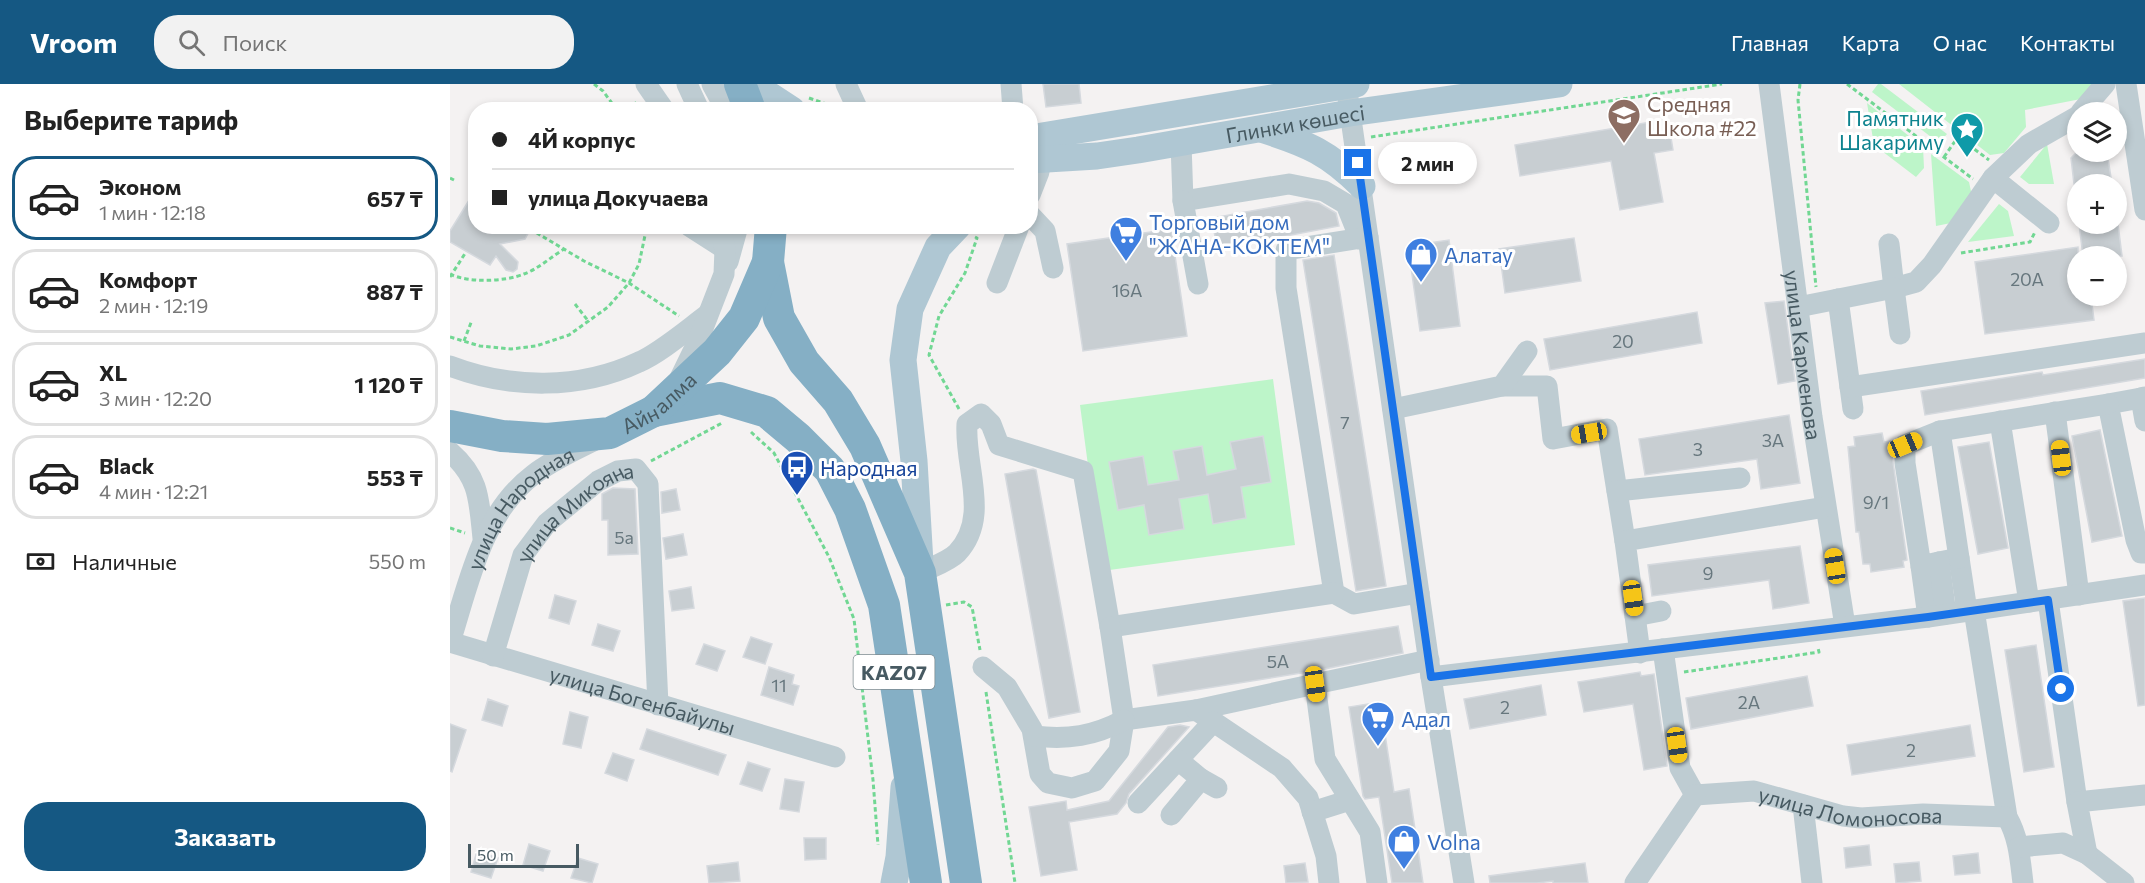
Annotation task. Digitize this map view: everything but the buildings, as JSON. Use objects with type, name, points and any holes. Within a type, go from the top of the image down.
[{"type":"highway","points":[[740,84],[747,102]]},
{"type":"highway","name":"KAZ07","points":[[772,240],[778,318],[804,362],[838,401],[864,446],[921,573],[966,883]]},
{"type":"highway","name":"Айналма","points":[[450,426],[502,436],[547,439],[610,433],[663,403],[717,352],[744,318],[772,240]]},
{"type":"highway","name":"KAZ07","points":[[663,403],[720,398],[767,412],[798,438],[830,470],[850,509],[884,605],[926,883]]},
{"type":"main road","points":[[757,84],[769,95],[793,102]]},
{"type":"main road","name":"Глинки көшесі","points":[[1038,137],[1350,84]]},
{"type":"main road","name":"Глинки көшесі","points":[[1038,174],[1098,156],[1350,113],[1559,84]]},
{"type":"main road","points":[[1260,129],[1317,150],[1340,164],[1362,186]]},
{"type":"main road","points":[[921,573],[914,461],[903,360],[910,309],[938,247],[957,234]]},
{"type":"main road","points":[[894,883],[899,857],[907,753]]},
{"type":"street","points":[[687,84],[695,102]]},
{"type":"street","points":[[712,84],[722,102]]},
{"type":"street","points":[[846,84],[854,102]]},
{"type":"street","points":[[1011,84],[1012,102]]},
{"type":"street","points":[[1350,84],[1350,113],[1362,186],[1364,238],[1393,409],[1430,669],[1464,883]]},
{"type":"street","name":"улица Карменова","points":[[1769,84],[1817,303],[1826,507],[1845,626]]},
{"type":"street","points":[[2090,102],[2105,84]]},
{"type":"street","points":[[2126,84],[2145,210]]},
{"type":"street","points":[[641,93],[653,102]]},
{"type":"street","points":[[1853,409],[1850,387],[1817,303],[1916,282],[1932,265],[1994,179],[2029,144],[2067,122]]},
{"type":"street","points":[[1181,143],[1183,201],[1198,284]]},
{"type":"street","points":[[1994,179],[2043,227]]},
{"type":"street","points":[[1183,201],[1289,184],[1324,191],[1346,204],[1364,238]]},
{"type":"street","points":[[1038,224],[1045,231],[1053,268]]},
{"type":"street","points":[[702,234],[725,249]]},
{"type":"street","points":[[722,234],[725,249],[724,274]]},
{"type":"street","points":[[663,403],[698,341],[700,320],[724,274],[736,234]]},
{"type":"street","points":[[997,283],[1016,234]]},
{"type":"street","points":[[1334,593],[1286,288],[1286,250],[1364,238]]},
{"type":"street","points":[[1889,244],[1900,334]]},
{"type":"street","points":[[450,366],[475,376],[552,384],[600,377],[640,362],[700,320]]},
{"type":"street","points":[[1850,387],[2145,343]]},
{"type":"street","points":[[1502,386],[1527,351]]},
{"type":"street","points":[[1393,409],[1502,386],[1547,386],[1553,439],[1607,429],[1640,652]]},
{"type":"street","points":[[2023,883],[2019,847],[2007,817],[1970,611],[1940,562],[1905,463],[1905,445],[1940,430],[2143,397],[2145,421]]},
{"type":"street","points":[[2108,404],[2136,540],[2141,553],[2145,553]]},
{"type":"street","points":[[2055,412],[2079,595]]},
{"type":"street","points":[[921,573],[956,555],[972,532],[974,498],[965,441],[967,424],[981,414],[991,424],[999,445],[1083,471],[1124,720],[1119,751],[1095,780],[1072,788],[1048,783],[1040,774],[1032,729],[1007,687],[983,667]]},
{"type":"street","points":[[2000,421],[2088,854]]},
{"type":"street","points":[[1937,615],[1940,562],[1940,430]]},
{"type":"street","name":"улица Народная","points":[[450,642],[483,538],[508,499],[532,475],[563,456],[610,433]]},
{"type":"street","points":[[450,452],[464,464],[477,491],[483,538]]},
{"type":"street","name":"улица Микояна","points":[[494,656],[523,555],[547,522],[598,481],[618,471],[636,469],[648,484],[658,705]]},
{"type":"street","points":[[1617,491],[1740,477]]},
{"type":"street","points":[[1625,541],[1826,507]]},
{"type":"street","points":[[1034,736],[1055,738],[1080,736],[1104,730],[1124,720],[1204,716],[1315,684],[1430,669],[1664,650],[1970,611],[2145,585]]},
{"type":"street","points":[[1110,627],[1334,593],[1354,604],[1419,593]]},
{"type":"street","points":[[1635,616],[1660,611]]},
{"type":"street","name":"улица Богенбайулы","points":[[450,642],[835,757]]},
{"type":"street","points":[[1635,883],[1695,795],[1680,768],[1664,650]]},
{"type":"street","points":[[1315,684],[1325,759],[1370,832],[1377,883]]},
{"type":"street","points":[[1138,803],[1178,760],[1204,716]]},
{"type":"street","points":[[1204,716],[1282,768],[1308,798],[1326,856],[1329,883]]},
{"type":"street","points":[[1171,815],[1209,783],[1178,760]]},
{"type":"street","name":"улица Ломоносова","points":[[1695,795],[1754,791],[1843,816],[1861,818],[1923,814],[2007,817]]},
{"type":"street","points":[[2078,802],[2145,795]]},
{"type":"street","points":[[1312,812],[1350,800]]},
{"type":"street","points":[[1803,805],[1812,883]]},
{"type":"street","points":[[2019,847],[2063,843],[2088,854],[2124,883]]},
{"type":"path","points":[[594,84],[610,102]]},
{"type":"path","points":[[1370,137],[1722,84]]},
{"type":"path","points":[[1800,84],[1798,100],[1817,303]]},
{"type":"path","points":[[1847,84],[1944,158],[1994,179]]},
{"type":"path","points":[[1944,158],[1958,137],[1994,179]]},
{"type":"path","points":[[1932,265],[1958,254],[2030,242],[2043,227]]},
{"type":"path","points":[[538,234],[700,320]]},
{"type":"path","points":[[450,337],[480,346],[511,349],[536,346],[569,336],[608,307],[629,283],[639,264],[645,234]]},
{"type":"path","points":[[967,424],[929,356],[939,316],[965,273],[976,238],[971,234]]},
{"type":"path","points":[[466,252],[451,275],[460,279],[495,280],[524,274],[564,249]]},
{"type":"path","points":[[575,304],[589,322]]},
{"type":"path","points":[[464,341],[472,320]]},
{"type":"path","points":[[636,469],[722,423],[730,424]]},
{"type":"path","points":[[746,429],[755,434],[774,453],[829,556],[854,619],[873,780],[879,855]]},
{"type":"path","points":[[926,609],[964,602],[972,607],[1015,883]]},
{"type":"path","points":[[1667,674],[1819,652],[1816,629]]},
{"type":"green space","points":[[1878,84],[1947,134],[1939,143],[1872,92]]},
{"type":"green space","points":[[1899,84],[2099,84],[2086,98],[2025,110],[2026,127],[2004,153],[1990,155]]},
{"type":"green space","points":[[1867,103],[1923,147],[1924,168],[1916,177],[1874,145]]},
{"type":"green space","points":[[2047,144],[2054,184],[2029,184],[2020,177]]},
{"type":"green space","points":[[1931,154],[1969,182],[1972,196],[1951,223],[1936,226]]},
{"type":"green space","points":[[1999,204],[2008,211],[2014,236],[1968,242]]},
{"type":"green space","points":[[1273,379],[1295,545],[1102,571],[1080,405]]},
{"type":"place","name":"Средняя Школа #22","points":[[1624,144]]},
{"type":"place","name":"Памятник Шакариму","points":[[1967,158]]},
{"type":"place","name":"Торговый дом \"ЖАНА-КОКТЕМ\"","points":[[1126,262]]},
{"type":"place","name":"Алатау","points":[[1421,283]]},
{"type":"place","name":"Народная","points":[[797,496]]},
{"type":"place","name":"Адал","points":[[1378,747]]},
{"type":"place","name":"Volna","points":[[1404,870]]},
{"type":"route","points":[[1358,163],[1431,677],[1928,617],[2048,600],[2061,689]]}]
